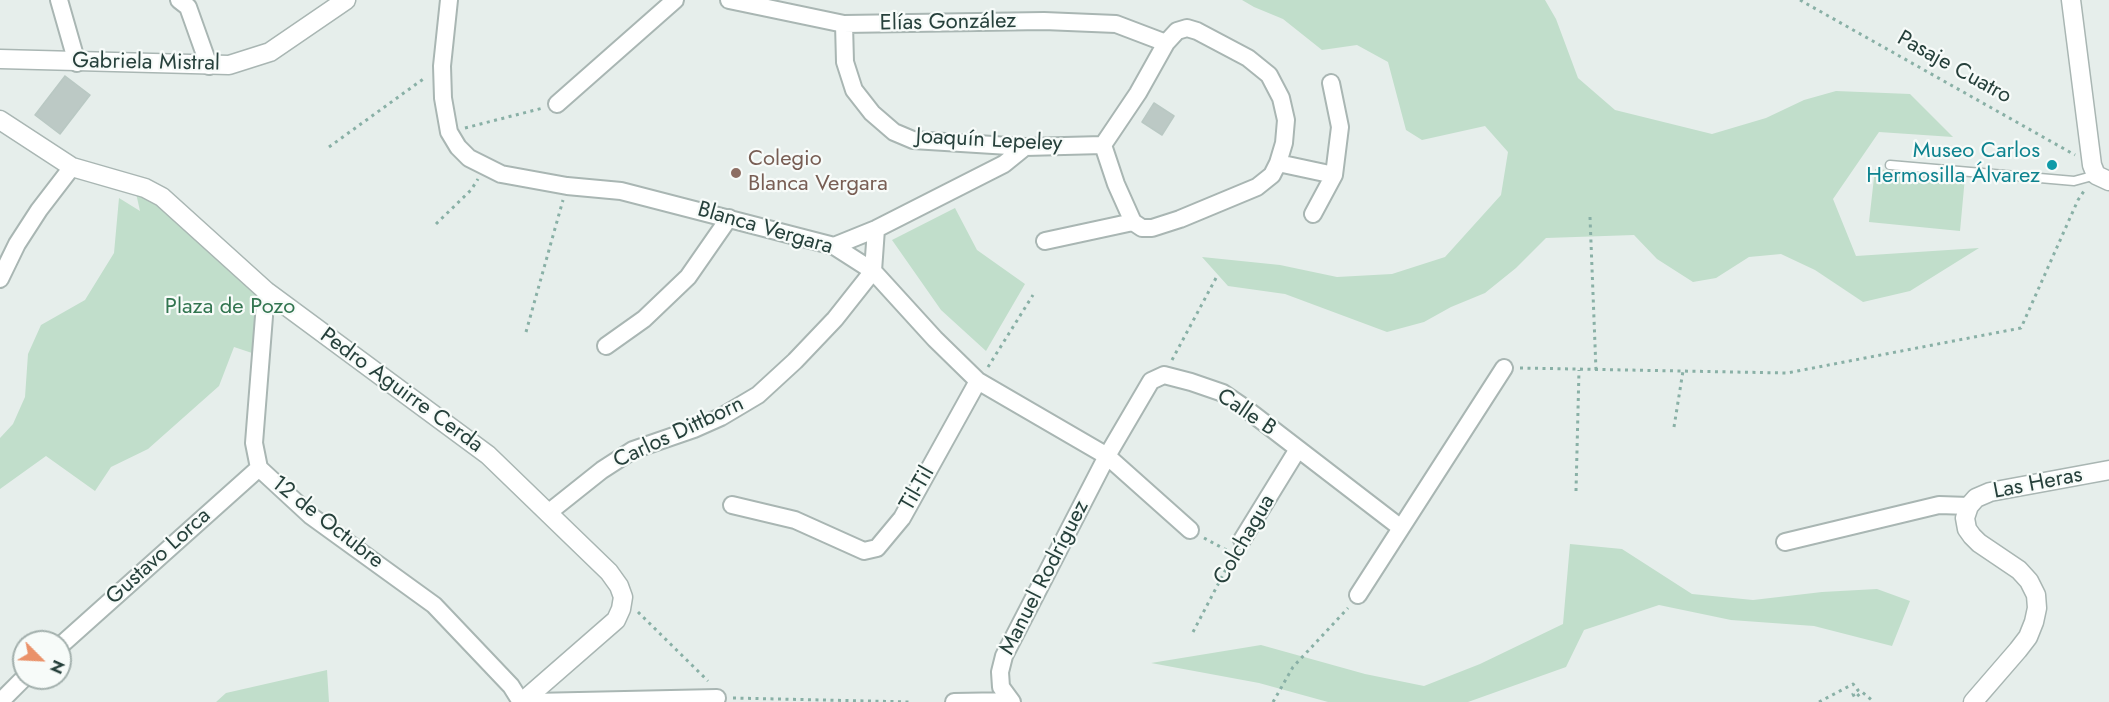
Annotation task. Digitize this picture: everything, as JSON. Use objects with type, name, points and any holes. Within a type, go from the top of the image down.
[{"type":"street","points":[[58,0],[77,63]]},
{"type":"street","points":[[180,0],[188,7],[209,66]]},
{"type":"street","name":"Gabriela Mistral","points":[[0,59],[77,63],[229,65],[270,52],[346,0]]},
{"type":"street","name":"Blanca Vergara","points":[[449,0],[442,66],[443,98],[449,132],[464,153],[486,168],[529,181],[621,191],[834,246],[873,271],[935,339],[978,381],[1107,456],[1190,530]]},
{"type":"street","points":[[556,104],[675,0]]},
{"type":"street","name":"Elías González","points":[[729,0],[844,24],[1044,21],[1116,24],[1166,43]]},
{"type":"street","points":[[2070,0],[2101,175]]},
{"type":"street","name":"Joaquín Lepeley","points":[[844,24],[845,62],[854,90],[872,113],[894,132],[913,140],[1025,147],[1102,145]]},
{"type":"street","points":[[1187,28],[1248,58],[1269,75],[1281,98],[1286,120],[1284,143],[1272,175],[1257,187],[1180,219],[1152,228],[1142,228],[1133,222],[1102,145],[1138,93],[1166,43],[1177,31],[1187,28]]},
{"type":"street","points":[[1313,214],[1334,175],[1340,127],[1331,83]]},
{"type":"street","name":"Pedro Aguirre Cerda","points":[[0,120],[72,167],[145,188],[162,197],[266,291],[488,455],[609,572],[619,586],[623,597]]},
{"type":"street","points":[[834,246],[876,229],[1004,165],[1025,147]]},
{"type":"street","points":[[1278,164],[1334,175]]},
{"type":"street","points":[[0,279],[16,244],[72,167]]},
{"type":"street","points":[[606,346],[644,319],[688,277],[729,218]]},
{"type":"street","points":[[1045,242],[1133,222]]},
{"type":"street","points":[[873,271],[876,229]]},
{"type":"street","name":"Carlos Dittborn","points":[[548,513],[602,470],[633,450],[694,429],[721,417],[758,395],[835,319],[873,271]]},
{"type":"street","name":"12 de Octubre","points":[[266,291],[254,443],[259,468],[311,516],[434,605],[511,686],[522,702]]},
{"type":"street","points":[[1358,595],[1504,368]]},
{"type":"street","points":[[1107,456],[1151,381],[1164,375]]},
{"type":"street","name":"Calle B","points":[[1164,375],[1223,393],[1401,528]]},
{"type":"street","name":"Til-Til","points":[[732,505],[795,520],[864,551],[878,548],[902,518],[978,381]]},
{"type":"street","name":"Colchagua","points":[[1238,547],[1298,449]]},
{"type":"street","name":"Manuel Rodríguez","points":[[1011,701],[1001,687],[1000,672],[1004,656],[1107,456]]},
{"type":"street","name":"Gustavo Lorca","points":[[72,635],[259,468]]},
{"type":"street","name":"Las Heras","points":[[1973,702],[2028,637],[2037,608],[2036,595],[2019,570],[1972,536],[1967,529],[1965,518],[1969,506],[1976,498],[1990,492],[2109,470]]},
{"type":"street","points":[[1785,542],[1940,505],[1969,506]]},
{"type":"street","points":[[522,702],[616,620],[623,597]]},
{"type":"street","points":[[0,702],[12,690]]},
{"type":"street","points":[[533,702],[717,698]]},
{"type":"street","points":[[954,702],[1011,701]]},
{"type":"lane","points":[[1890,165],[2074,181],[2101,175]]},
{"type":"path","name":"Pasaje Cuatro","points":[[1800,0],[2101,175]]},
{"type":"path","points":[[328,147],[442,66]]},
{"type":"path","points":[[449,132],[556,104]]},
{"type":"path","points":[[1504,368],[1787,373],[2021,328],[2078,201],[2101,175]]},
{"type":"path","points":[[526,332],[567,186]]},
{"type":"path","points":[[436,224],[471,190]]},
{"type":"path","points":[[1590,217],[1596,370]]},
{"type":"path","points":[[1164,375],[1216,278]]},
{"type":"path","points":[[978,381],[1033,295]]},
{"type":"path","points":[[1576,491],[1579,369]]},
{"type":"path","points":[[1674,427],[1683,371]]},
{"type":"path","points":[[1190,530],[1238,547]]},
{"type":"path","name":"Colchagua","points":[[1194,632],[1238,547]]},
{"type":"path","points":[[1273,702],[1293,666],[1343,615],[1358,595]]},
{"type":"path","points":[[623,597],[715,687],[717,698],[911,702]]},
{"type":"path","points":[[1819,702],[1853,684],[1858,690],[1853,694],[1855,698],[1862,692],[1874,702]]},
{"type":"green space","points":[[1242,0],[1545,0],[1556,19],[1578,78],[1615,110],[1712,134],[1766,118],[1804,100],[1836,91],[1910,94],[1953,137],[1879,132],[1833,199],[1856,256],[1979,248],[1910,291],[1863,302],[1815,270],[1781,254],[1749,257],[1716,278],[1693,282],[1657,259],[1634,235],[1546,238],[1516,268],[1485,293],[1451,307],[1424,322],[1387,332],[1285,294],[1228,286],[1202,257],[1280,265],[1337,277],[1392,274],[1445,257],[1501,195],[1508,152],[1485,126],[1422,140],[1406,130],[1388,62],[1357,45],[1322,50],[1283,19]]},
{"type":"green space","points":[[1875,169],[1965,177],[1960,231],[1869,222]]},
{"type":"green space","name":"Plaza de Pozo","points":[[136,193],[181,218],[262,297],[258,355],[234,347],[219,386],[148,449],[111,467],[95,491],[46,456],[0,489],[0,438],[13,424],[25,397],[28,354],[41,325],[85,300],[114,253],[119,198],[140,211]]},
{"type":"green space","points":[[955,208],[977,250],[1025,284],[986,351],[941,310],[892,240]]},
{"type":"green space","points":[[1570,544],[1622,549],[1692,594],[1753,600],[1822,592],[1877,589],[1910,601],[1892,646],[1814,626],[1731,620],[1659,605],[1584,630],[1566,667],[1468,702],[1328,702],[1259,683],[1151,663],[1261,645],[1365,674],[1424,686],[1480,664],[1563,624]]},
{"type":"green space","points":[[327,670],[329,702],[216,702],[226,693]]},
{"type":"building","points":[[65,76],[90,95],[60,134],[35,115]]},
{"type":"building","points":[[1154,103],[1174,116],[1162,135],[1142,122]]},
{"type":"place","name":"Museo Carlos Hermosilla Álvarez","points":[[2052,165]]},
{"type":"place","name":"Colegio Blanca Vergara","points":[[736,173]]}]
